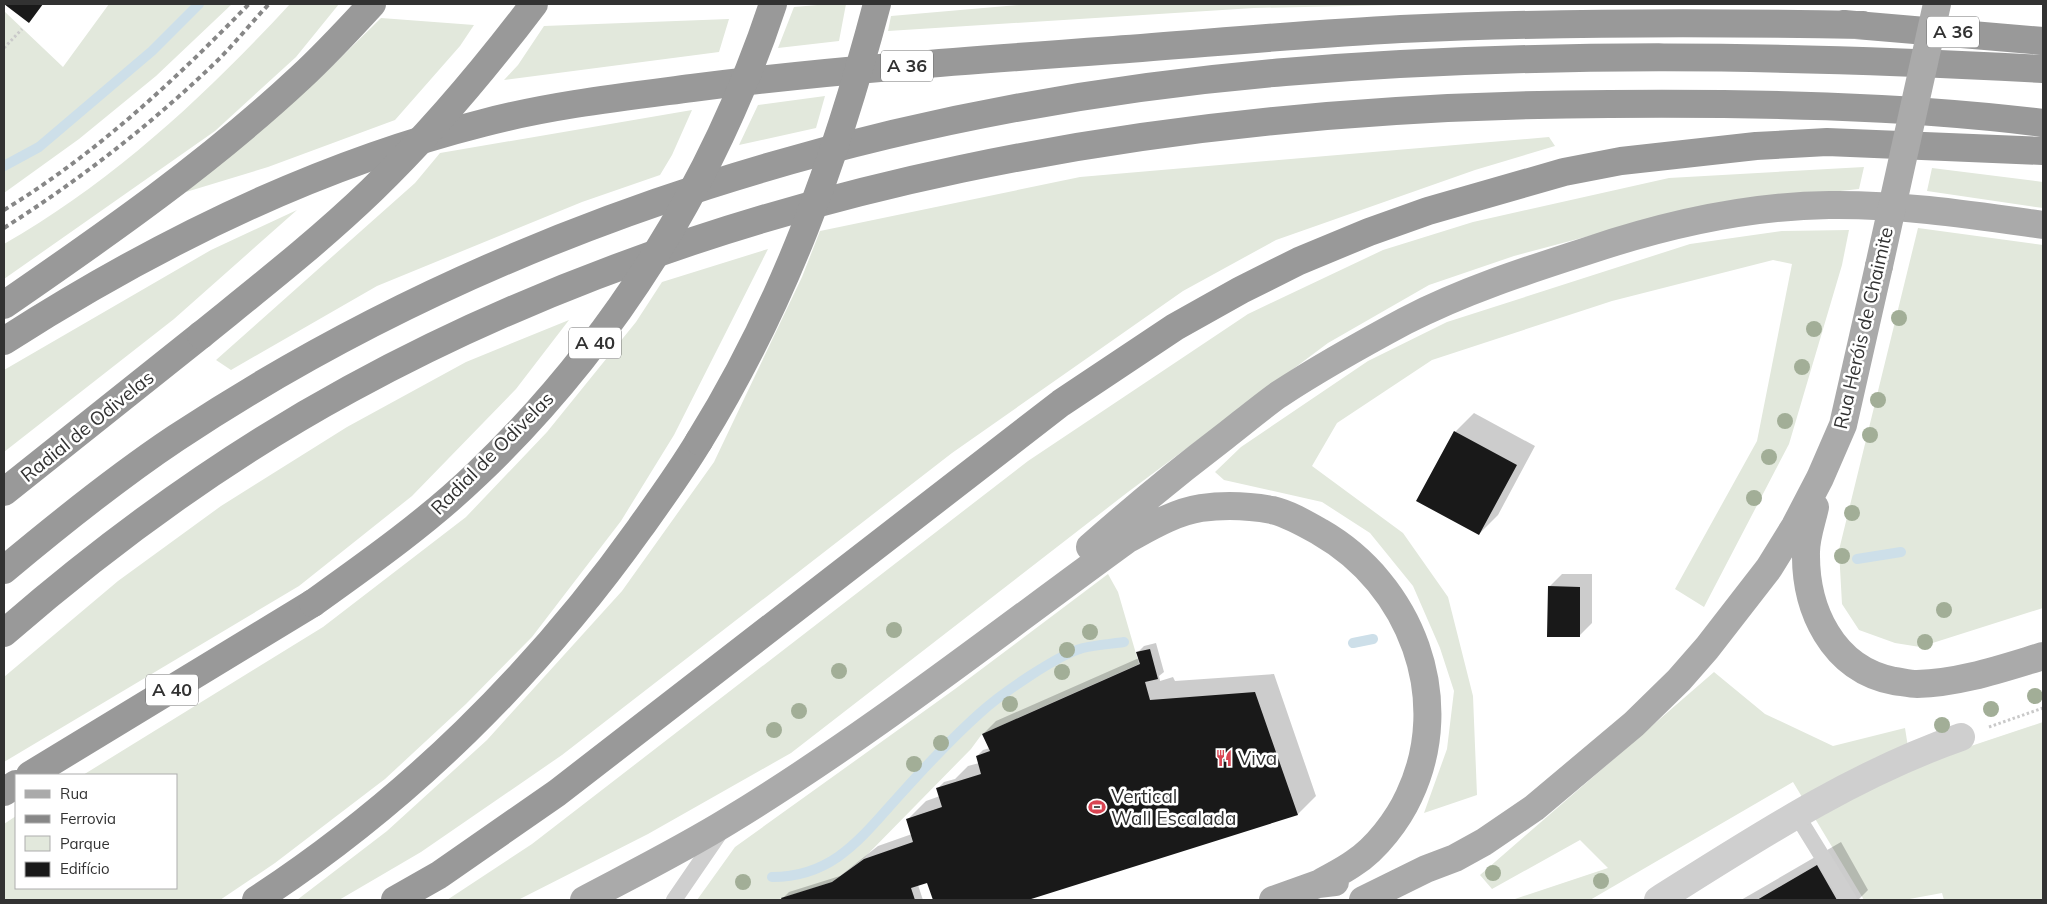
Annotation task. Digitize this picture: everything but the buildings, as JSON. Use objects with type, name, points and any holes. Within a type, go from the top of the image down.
[{"type":"highway","points":[[4,306],[102,238],[220,148],[301,77],[372,4]]},
{"type":"highway","name":"Radial de Odivelas","points":[[4,492],[201,335],[319,238],[371,191],[457,100],[534,4]]},
{"type":"highway","name":"Radial de Odivelas","points":[[32,774],[313,603],[407,534],[477,474],[553,394],[585,356],[648,268],[680,215],[737,102],[774,4]]},
{"type":"highway","points":[[256,900],[366,819],[425,770],[481,717],[530,665],[619,557],[699,441],[747,357],[780,289],[808,225],[849,105],[877,4]]},
{"type":"highway","points":[[1601,4],[1863,25]]},
{"type":"highway","name":"A 36","points":[[4,341],[98,284],[159,251],[224,217],[310,180],[434,137],[486,122],[641,94],[829,72],[1371,31],[1642,22],[1863,25],[2043,41]]},
{"type":"highway","points":[[4,570],[52,530],[171,442],[284,372],[415,301],[557,238],[624,212],[790,160],[1007,110],[1104,94],[1282,72],[1513,59],[1708,58],[1883,61],[2043,69]]},
{"type":"highway","points":[[4,633],[109,546],[176,498],[295,421],[375,376],[493,320],[621,266],[775,216],[878,188],[968,167],[1074,146],[1262,122],[1356,113],[1454,107],[1564,104],[1744,104],[1907,110],[2043,123]]},
{"type":"highway","points":[[395,900],[439,875],[557,793],[1061,403],[1175,327],[1241,290],[1299,261],[1369,232],[1446,206],[1564,172],[1621,161],[1756,146],[1827,142],[2043,151]]},
{"type":"highway","points":[[4,479],[121,397]]},
{"type":"highway","points":[[4,792],[15,785]]},
{"type":"main road","name":"Rua Heróis de Chaimite","points":[[1426,869],[1455,858],[1484,842],[1534,808],[1634,724],[1679,680],[1769,568],[1795,526],[1820,478],[1843,425],[1937,4]]},
{"type":"main road","points":[[955,664],[1118,522],[1277,397],[1334,360],[1408,320],[1474,290],[1610,243],[1677,225],[1778,208],[1865,205],[1912,208],[2043,225]]},
{"type":"main road","points":[[1820,478],[1806,549],[1807,581],[1814,610],[1825,635],[1843,655],[1866,672],[1885,679],[1915,684],[1947,681],[2043,656]]},
{"type":"main road","points":[[584,900],[729,821],[838,748],[1128,539],[1167,519],[1191,511],[1235,507],[1274,510],[1303,522],[1336,542],[1362,562],[1386,588],[1404,619],[1419,655],[1426,694],[1428,730],[1421,763],[1409,797],[1391,824],[1356,862],[1318,884],[1273,900]]},
{"type":"main road","points":[[1318,884],[1426,869]]},
{"type":"main road","points":[[1363,900],[1426,869]]},
{"type":"street","points":[[1658,900],[1796,814],[1916,752],[1961,737]]},
{"type":"lane","points":[[1796,814],[1849,900]]},
{"type":"lane","points":[[674,900],[729,821]]},
{"type":"path","points":[[4,48],[22,29]]},
{"type":"path","points":[[1961,737],[2043,708]]},
{"type":"green space","points":[[109,4],[232,4],[156,76],[79,139],[4,193],[4,11],[63,67]]},
{"type":"green space","points":[[290,4],[339,4],[296,57],[215,131],[4,279],[4,244],[44,220],[83,193],[156,135],[225,71]]},
{"type":"green space","points":[[846,4],[839,41],[778,48],[794,7]]},
{"type":"green space","points":[[1031,4],[1441,4],[1254,8],[888,31],[891,16]]},
{"type":"green space","points":[[381,18],[474,25],[460,46],[395,120],[268,167],[186,192],[320,78]]},
{"type":"green space","points":[[729,19],[719,52],[504,80],[518,65],[544,26]]},
{"type":"green space","points":[[825,96],[816,128],[739,145],[758,105]]},
{"type":"green space","points":[[692,110],[672,155],[660,175],[582,202],[377,286],[231,370],[216,360],[415,183],[440,153]]},
{"type":"green space","points":[[1549,137],[1555,146],[1475,170],[1276,240],[1183,291],[952,453],[562,755],[421,852],[339,900],[297,900],[387,831],[487,740],[622,591],[714,462],[802,277],[820,231],[1080,177]]},
{"type":"green space","points":[[1864,167],[1859,189],[1702,206],[1514,256],[1429,285],[1328,343],[1128,492],[791,753],[648,834],[518,900],[447,900],[532,844],[1028,461],[1248,314],[1383,250],[1473,222],[1669,178]]},
{"type":"green space","points":[[1932,168],[2043,182],[2043,208],[1927,191]]},
{"type":"green space","points":[[297,210],[174,319],[4,452],[4,370],[211,250]]},
{"type":"green space","points":[[1918,228],[2043,245],[2043,608],[1920,647],[1895,643],[1859,630],[1842,604],[1839,550]]},
{"type":"green space","points":[[1849,230],[1842,265],[1789,444],[1704,607],[1675,589],[1757,441],[1792,264],[1773,260],[1612,301],[1432,360],[1337,423],[1312,466],[1403,533],[1448,597],[1473,696],[1477,795],[1424,813],[1447,749],[1454,691],[1440,648],[1413,586],[1370,533],[1322,502],[1224,480],[1215,472],[1241,447],[1368,361],[1447,322],[1690,244],[1782,231]]},
{"type":"green space","points":[[768,249],[674,435],[621,521],[532,637],[466,704],[385,779],[275,863],[220,900],[4,900],[4,824],[15,817],[15,889],[178,889],[178,774],[85,774],[323,627],[466,517],[547,432],[636,322],[662,282]]},
{"type":"green space","points":[[569,320],[516,389],[412,496],[299,586],[4,762],[4,677],[118,581],[221,506],[347,427],[466,362]]},
{"type":"green space","points":[[1108,574],[1118,592],[1139,664],[982,734],[971,749],[864,858],[832,882],[782,898],[782,900],[697,900],[735,847],[955,689]]},
{"type":"green space","points":[[1714,672],[1765,714],[1833,746],[1905,728],[1911,766],[2043,722],[2043,900],[1944,900],[1942,893],[1904,900],[1864,900],[1793,782],[1590,900],[1512,900],[1608,868],[1580,840],[1492,889],[1480,875]]},
{"type":"waterway","points":[[4,166],[39,147],[152,51],[199,4]]},
{"type":"waterway","points":[[1857,559],[1901,552]]},
{"type":"waterway","points":[[1353,643],[1373,639]]},
{"type":"waterway","points":[[772,877],[793,875],[812,870],[844,852],[871,827],[949,743],[989,705],[1015,686],[1059,658],[1072,652],[1098,645],[1124,642]]},
{"type":"railway","points":[[4,210],[71,165],[133,115],[192,61],[249,4]]},
{"type":"railway","points":[[4,228],[61,190],[142,128],[218,60],[269,4]]},
{"type":"place","name":"Viva","points":[[1224,758]]},
{"type":"place","name":"Vertical Wall Escalada","points":[[1097,807]]}]
